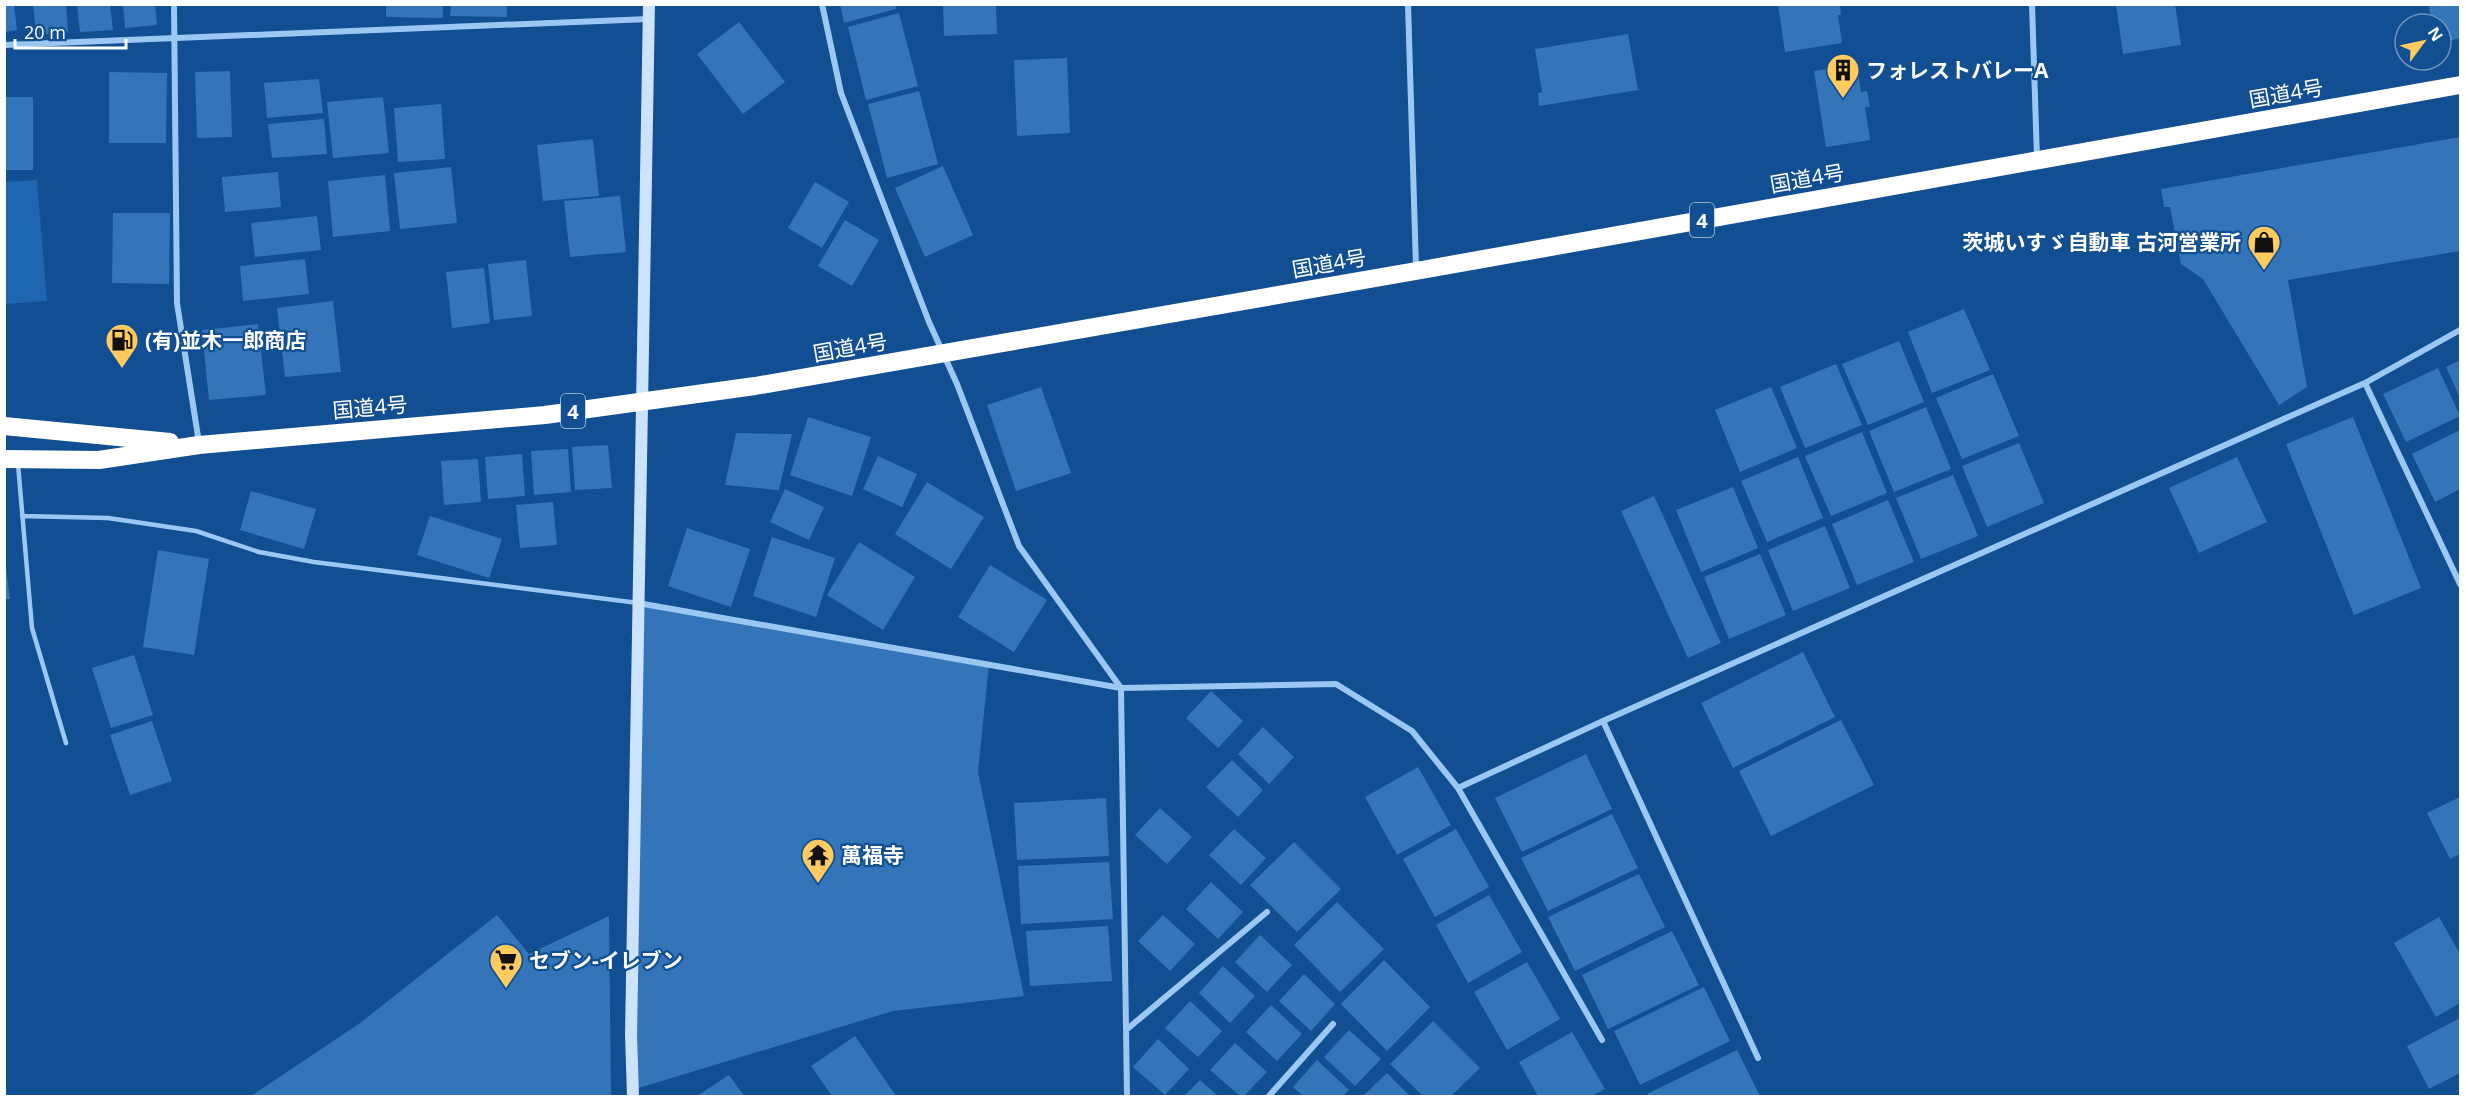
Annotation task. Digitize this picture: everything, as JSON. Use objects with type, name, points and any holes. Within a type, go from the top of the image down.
[{"type":"highway","name":"国道4号","points":[[11,459],[99,460],[199,445],[545,415],[755,386],[2460,85]]},
{"type":"highway","name":"国道4号","points":[[4,426],[199,445]]},
{"type":"street","points":[[174,4],[177,303],[199,445]]},
{"type":"street","points":[[633,1096],[631,1035],[649,4]]},
{"type":"street","points":[[822,4],[841,93],[929,322],[944,354],[1019,546],[1121,688],[1126,1096]]},
{"type":"street","points":[[1408,4],[1416,271]]},
{"type":"street","points":[[2032,4],[2037,160]]},
{"type":"street","points":[[4,45],[649,19]]},
{"type":"street","points":[[1458,788],[1603,721],[2365,383],[2460,330]]},
{"type":"street","points":[[2365,383],[2460,584]]},
{"type":"street","points":[[638,603],[1121,688],[1336,684],[1412,730],[1458,788],[1602,1040]]},
{"type":"street","points":[[1603,721],[1758,1058]]},
{"type":"street","points":[[1126,1030],[1267,912]]},
{"type":"street","points":[[1269,1096],[1333,1024]]},
{"type":"lane","points":[[11,459],[22,516],[32,628],[66,743]]},
{"type":"lane","points":[[22,516],[108,518],[196,531],[260,552],[314,562],[638,603]]},
{"type":"shaded area","points":[[37,180],[47,301],[5,304],[5,182]]},
{"type":"building","points":[[4,4],[14,4],[17,30],[4,32]]},
{"type":"building","points":[[33,4],[66,4],[68,32],[36,35]]},
{"type":"building","points":[[77,4],[110,4],[113,30],[80,32]]},
{"type":"building","points":[[123,4],[155,4],[157,25],[125,28]]},
{"type":"building","points":[[386,4],[443,4],[443,18],[386,17]]},
{"type":"building","points":[[451,4],[507,4],[507,17],[450,16]]},
{"type":"building","points":[[840,4],[895,4],[896,9],[844,23]]},
{"type":"building","points":[[943,4],[996,4],[997,34],[944,36]]},
{"type":"building","points":[[1778,4],[1840,4],[1841,15],[1838,15],[1842,43],[1785,52]]},
{"type":"building","points":[[2116,4],[2175,4],[2181,45],[2123,54]]},
{"type":"building","points":[[2428,4],[2460,4],[2460,38],[2453,40],[2453,12],[2430,12]]},
{"type":"building","points":[[899,13],[918,86],[866,100],[848,27]]},
{"type":"building","points":[[739,22],[785,82],[743,114],[697,54]]},
{"type":"building","points":[[1628,34],[1638,90],[1539,106],[1538,93],[1542,92],[1535,49]]},
{"type":"building","points":[[1067,58],[1070,133],[1017,136],[1014,60]]},
{"type":"building","name":"フォレストバレーA","points":[[1857,65],[1861,92],[1867,91],[1870,107],[1865,107],[1870,140],[1826,147],[1814,71]]},
{"type":"building","points":[[230,71],[232,137],[197,138],[195,72]]},
{"type":"building","points":[[109,72],[167,73],[166,143],[109,143]]},
{"type":"building","points":[[319,79],[323,113],[267,118],[264,83]]},
{"type":"building","points":[[919,91],[938,164],[887,178],[868,104]]},
{"type":"building","points":[[4,97],[33,97],[33,170],[4,170]]},
{"type":"building","points":[[383,97],[389,153],[333,158],[327,102]]},
{"type":"building","points":[[441,104],[445,159],[398,162],[394,108]]},
{"type":"building","points":[[324,119],[327,154],[272,158],[268,124]]},
{"type":"building","name":"茨城いすゞ自動車 古河営業所","points":[[2460,137],[2460,251],[2288,280],[2307,387],[2279,405],[2203,279],[2181,264],[2170,207],[2164,207],[2161,189]]},
{"type":"building","points":[[593,139],[599,196],[543,201],[537,145]]},
{"type":"building","points":[[943,166],[973,235],[925,257],[895,188]]},
{"type":"building","points":[[451,167],[457,223],[400,229],[394,173]]},
{"type":"building","points":[[278,172],[281,207],[225,212],[222,177]]},
{"type":"building","points":[[385,175],[390,231],[333,237],[328,181]]},
{"type":"building","points":[[815,182],[849,202],[822,248],[788,228]]},
{"type":"building","points":[[620,196],[626,252],[570,257],[564,201]]},
{"type":"building","points":[[113,213],[170,213],[169,284],[112,283]]},
{"type":"building","points":[[317,216],[321,250],[255,257],[251,223]]},
{"type":"building","points":[[845,220],[879,240],[852,286],[818,266]]},
{"type":"building","points":[[305,259],[309,294],[243,301],[240,266]]},
{"type":"building","points":[[526,260],[532,316],[494,320],[488,264]]},
{"type":"building","points":[[484,268],[490,323],[452,328],[446,272]]},
{"type":"building","points":[[333,301],[341,372],[285,377],[277,308]]},
{"type":"building","points":[[1964,309],[1990,370],[1932,393],[1908,332]]},
{"type":"building","points":[[258,324],[266,395],[209,400],[202,330]]},
{"type":"building","points":[[1899,341],[1924,402],[1868,425],[1842,364]]},
{"type":"building","points":[[2460,360],[2460,398],[2446,367]]},
{"type":"building","points":[[1836,364],[1862,425],[1805,448],[1780,387]]},
{"type":"building","points":[[2438,368],[2460,416],[2406,442],[2383,394]]},
{"type":"building","points":[[1993,374],[2019,436],[1962,459],[1936,398]]},
{"type":"building","points":[[1041,387],[1071,473],[1016,491],[987,405]]},
{"type":"building","points":[[1771,387],[1797,448],[1740,472],[1715,410]]},
{"type":"building","points":[[1926,407],[1951,469],[1894,492],[1869,431]]},
{"type":"building","points":[[808,417],[871,437],[852,496],[790,475]]},
{"type":"building","points":[[2353,417],[2421,588],[2354,615],[2286,444]]},
{"type":"building","points":[[2460,430],[2460,489],[2435,502],[2412,454]]},
{"type":"building","points":[[1862,432],[1887,493],[1831,516],[1805,456]]},
{"type":"building","points":[[736,433],[792,434],[779,490],[725,485]]},
{"type":"building","points":[[2019,443],[2044,503],[1987,527],[1962,466]]},
{"type":"building","points":[[608,445],[612,488],[575,490],[572,447]]},
{"type":"building","points":[[568,449],[571,492],[534,495],[531,451]]},
{"type":"building","points":[[522,454],[525,496],[488,499],[485,457]]},
{"type":"building","points":[[878,456],[917,474],[902,507],[863,489]]},
{"type":"building","points":[[1798,457],[1823,518],[1767,542],[1741,481]]},
{"type":"building","points":[[2237,457],[2267,522],[2199,553],[2169,488]]},
{"type":"building","points":[[478,459],[481,502],[444,505],[441,461]]},
{"type":"building","points":[[1953,475],[1978,536],[1921,559],[1896,498]]},
{"type":"building","points":[[927,482],[984,517],[951,569],[895,534]]},
{"type":"building","points":[[1733,487],[1758,548],[1701,572],[1676,510]]},
{"type":"building","points":[[785,489],[824,507],[809,540],[770,522]]},
{"type":"building","points":[[251,491],[316,509],[304,549],[240,530]]},
{"type":"building","points":[[1654,496],[1721,643],[1688,658],[1621,511]]},
{"type":"building","points":[[1888,500],[1914,562],[1857,585],[1832,524]]},
{"type":"building","points":[[553,502],[557,545],[520,548],[516,505]]},
{"type":"building","points":[[430,516],[502,539],[489,578],[417,555]]},
{"type":"building","points":[[1825,526],[1850,588],[1793,611],[1768,550]]},
{"type":"building","points":[[687,528],[750,549],[731,607],[668,586]]},
{"type":"building","points":[[772,537],[835,558],[816,617],[753,596]]},
{"type":"building","points":[[859,542],[915,577],[883,630],[827,595]]},
{"type":"building","points":[[158,550],[209,559],[194,655],[143,647]]},
{"type":"building","points":[[4,553],[10,599],[4,599]]},
{"type":"building","points":[[1760,554],[1786,615],[1729,639],[1704,577]]},
{"type":"building","points":[[990,565],[1047,600],[1014,652],[958,617]]},
{"type":"building","name":"萬福寺","points":[[638,603],[989,664],[978,772],[1024,996],[893,1011],[632,1090]]},
{"type":"building","points":[[1803,652],[1835,717],[1733,768],[1701,703]]},
{"type":"building","points":[[134,655],[153,715],[111,728],[92,668]]},
{"type":"building","points":[[1211,691],[1243,721],[1218,748],[1186,718]]},
{"type":"building","points":[[1841,720],[1874,785],[1771,836],[1739,771]]},
{"type":"building","points":[[152,721],[172,781],[130,795],[110,735]]},
{"type":"building","points":[[1263,727],[1294,757],[1269,784],[1238,754]]},
{"type":"building","points":[[1586,754],[1612,809],[1522,852],[1495,798]]},
{"type":"building","points":[[1232,760],[1263,790],[1238,817],[1206,787]]},
{"type":"building","points":[[1418,767],[1451,825],[1397,855],[1365,797]]},
{"type":"building","points":[[2460,797],[2460,854],[2450,859],[2427,813]]},
{"type":"building","points":[[1106,798],[1109,856],[1017,860],[1014,803]]},
{"type":"building","points":[[1160,808],[1192,837],[1167,864],[1135,835]]},
{"type":"building","points":[[1612,814],[1638,868],[1548,911],[1521,858]]},
{"type":"building","points":[[1234,829],[1266,858],[1241,885],[1209,855]]},
{"type":"building","points":[[1456,829],[1489,887],[1435,917],[1403,859]]},
{"type":"building","points":[[1294,842],[1341,889],[1297,932],[1250,885]]},
{"type":"building","points":[[1109,862],[1113,919],[1021,924],[1018,866]]},
{"type":"building","points":[[1639,874],[1665,927],[1575,971],[1548,917]]},
{"type":"building","points":[[1211,882],[1243,912],[1218,939],[1186,909]]},
{"type":"building","points":[[1489,895],[1522,952],[1468,983],[1436,925]]},
{"type":"building","points":[[1337,902],[1384,949],[1340,992],[1294,945]]},
{"type":"building","name":"セブン-イレブン","points":[[497,915],[529,954],[609,916],[611,1096],[251,1096],[360,1023]]},
{"type":"building","points":[[1163,915],[1195,944],[1170,971],[1138,941]]},
{"type":"building","points":[[2439,917],[2460,954],[2460,1003],[2436,1017],[2394,943]]},
{"type":"building","points":[[1108,926],[1112,981],[1030,986],[1026,931]]},
{"type":"building","points":[[1672,931],[1699,985],[1608,1029],[1582,975]]},
{"type":"building","points":[[1260,935],[1292,965],[1267,992],[1235,962]]},
{"type":"building","points":[[1384,960],[1430,1007],[1387,1051],[1341,1004]]},
{"type":"building","points":[[1527,962],[1560,1019],[1507,1050],[1474,992]]},
{"type":"building","points":[[1223,966],[1255,996],[1230,1023],[1199,993]]},
{"type":"building","points":[[1304,974],[1335,1004],[1311,1031],[1279,1001]]},
{"type":"building","points":[[1704,987],[1730,1041],[1640,1085],[1614,1031]]},
{"type":"building","points":[[1190,1001],[1222,1031],[1198,1057],[1165,1028]]},
{"type":"building","points":[[1271,1005],[1302,1034],[1277,1061],[1246,1032]]},
{"type":"building","points":[[2460,1018],[2460,1073],[2429,1089],[2407,1046]]},
{"type":"building","points":[[1433,1021],[1480,1068],[1451,1096],[1423,1096],[1390,1064]]},
{"type":"building","points":[[1349,1030],[1381,1059],[1355,1086],[1324,1057]]},
{"type":"building","points":[[1572,1032],[1605,1089],[1592,1096],[1538,1096],[1519,1062]]},
{"type":"building","points":[[855,1036],[896,1096],[832,1096],[811,1066]]},
{"type":"building","points":[[1158,1039],[1189,1069],[1165,1095],[1133,1067]]},
{"type":"building","points":[[1235,1043],[1267,1072],[1244,1096],[1240,1096],[1210,1070]]},
{"type":"building","points":[[1737,1050],[1760,1096],[1649,1096],[1647,1094]]},
{"type":"building","points":[[1317,1060],[1349,1090],[1343,1096],[1303,1096],[1293,1087]]},
{"type":"building","points":[[1387,1073],[1410,1096],[1363,1096]]},
{"type":"building","points":[[729,1075],[744,1096],[697,1096]]},
{"type":"building","points":[[1200,1080],[1218,1096],[1184,1096]]},
{"type":"place","name":"フォレストバレーA","points":[[1843,99]]},
{"type":"place","name":"茨城いすゞ自動車 古河営業所","points":[[2264,271]]},
{"type":"place","name":"(有)並木一郎商店","points":[[122,369]]},
{"type":"place","name":"萬福寺","points":[[818,884]]},
{"type":"place","name":"セブン-イレブン","points":[[506,989]]}]
